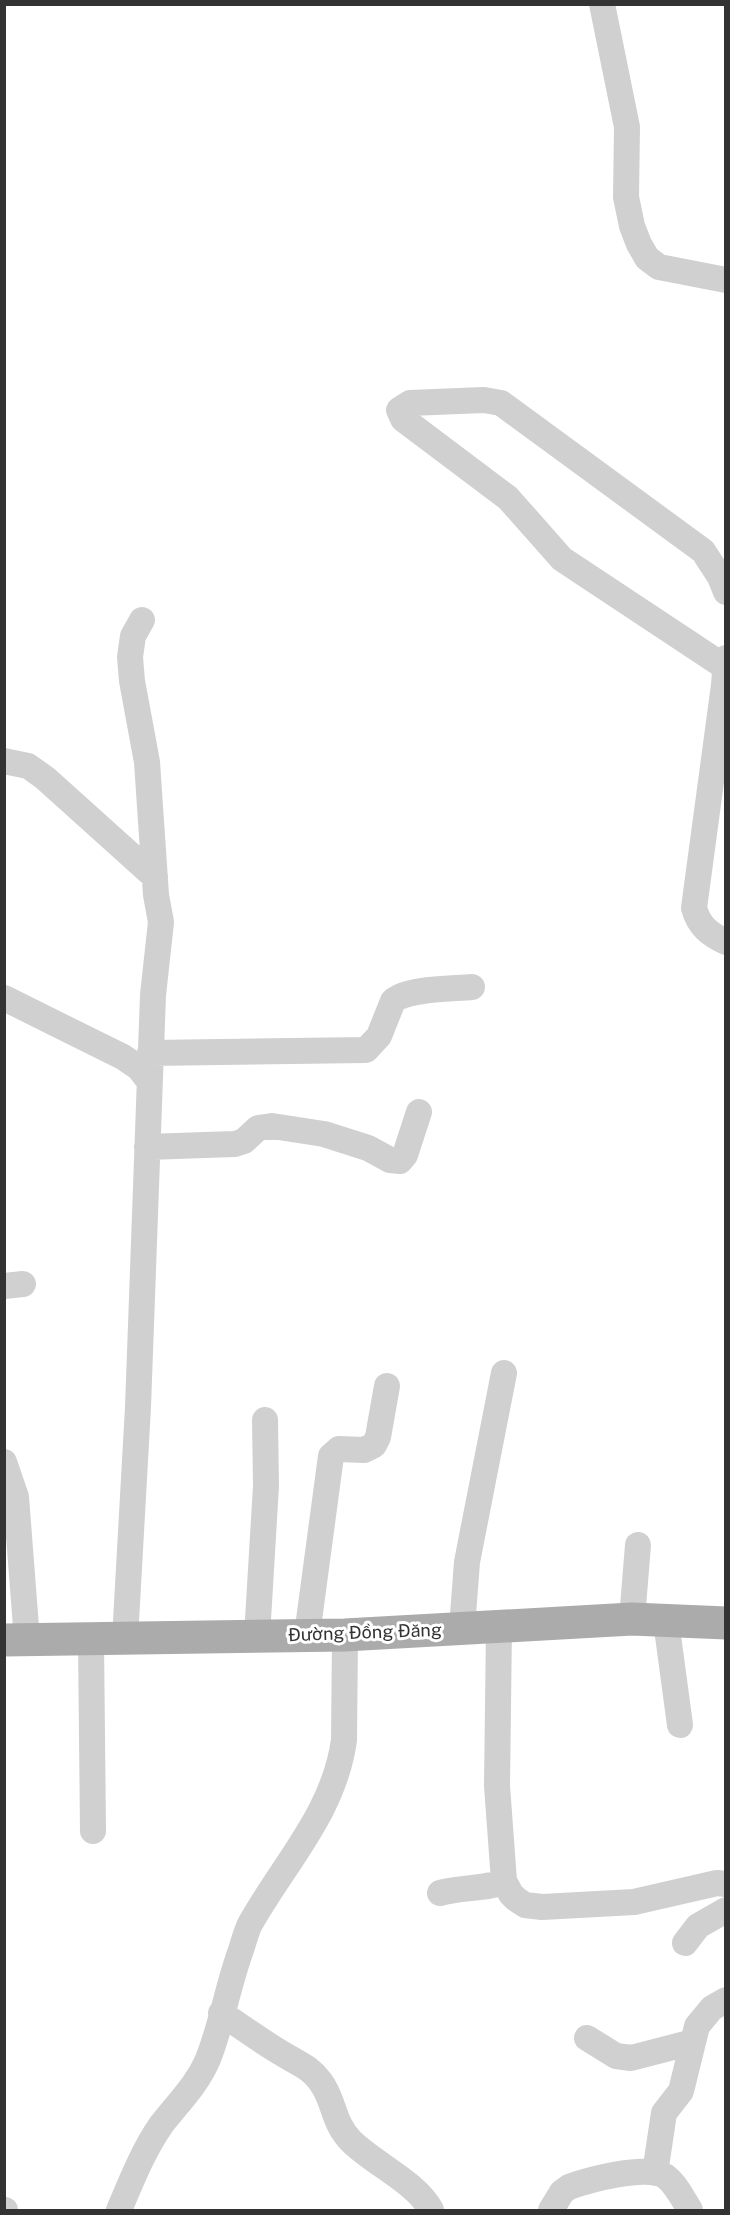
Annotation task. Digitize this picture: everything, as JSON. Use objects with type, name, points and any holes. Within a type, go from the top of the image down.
[{"type":"main road","name":"Đường Đồng Đăng","points":[[16,1640],[345,1635],[632,1619],[726,1623]]},
{"type":"street","points":[[602,4],[627,127],[627,197],[632,226],[639,244],[647,258],[659,267],[726,280]]},
{"type":"street","points":[[725,667],[561,559],[508,498],[403,419],[399,410],[410,403],[484,400],[501,403],[703,551],[720,577],[726,592]]},
{"type":"street","points":[[125,1639],[138,1407],[150,1053],[153,995],[161,922],[155,877],[147,762],[132,681],[130,657],[133,636],[142,620]]},
{"type":"street","points":[[726,658],[694,908],[697,921],[703,928],[726,942]]},
{"type":"street","points":[[4,761],[28,766],[45,778],[155,877]]},
{"type":"street","points":[[150,1053],[366,1050],[379,1036],[396,998],[411,993],[472,987]]},
{"type":"street","points":[[4,998],[123,1057],[139,1068],[149,1081]]},
{"type":"street","points":[[147,1147],[235,1144],[244,1141],[258,1128],[272,1126],[324,1134],[368,1149],[390,1160],[400,1161],[405,1155],[419,1112]]},
{"type":"street","points":[[462,1629],[466,1572],[504,1373]]},
{"type":"street","points":[[307,1635],[331,1456],[339,1449],[364,1450],[374,1445],[378,1437],[387,1386]]},
{"type":"street","points":[[257,1636],[266,1486],[265,1420]]},
{"type":"street","points":[[4,1462],[16,1497],[16,1640]]},
{"type":"street","points":[[632,1619],[638,1545]]},
{"type":"street","points":[[666,1621],[680,1725]]},
{"type":"street","points":[[499,1627],[497,1786],[504,1881],[510,1894],[525,1905],[542,1907],[634,1902],[717,1883],[726,1884]]},
{"type":"street","points":[[119,2211],[151,2141],[161,2125],[184,2099],[208,2058],[249,1926],[298,1852],[325,1805],[342,1754],[345,1635]]},
{"type":"street","points":[[91,1640],[93,1831]]},
{"type":"street","points":[[440,1893],[454,1889],[497,1885],[504,1881]]},
{"type":"street","points":[[685,1943],[698,1926],[726,1910]]},
{"type":"street","points":[[655,2173],[664,2113],[681,2091],[697,2026],[712,2008],[726,2000]]},
{"type":"street","points":[[221,2013],[285,2056],[311,2070],[325,2087],[337,2123],[344,2134],[410,2187],[427,2203],[431,2211]]},
{"type":"street","points":[[587,2038],[622,2058],[631,2058],[693,2042]]},
{"type":"street","points":[[551,2211],[562,2192],[569,2187],[618,2175],[655,2173],[665,2176],[676,2188],[690,2211]]}]
